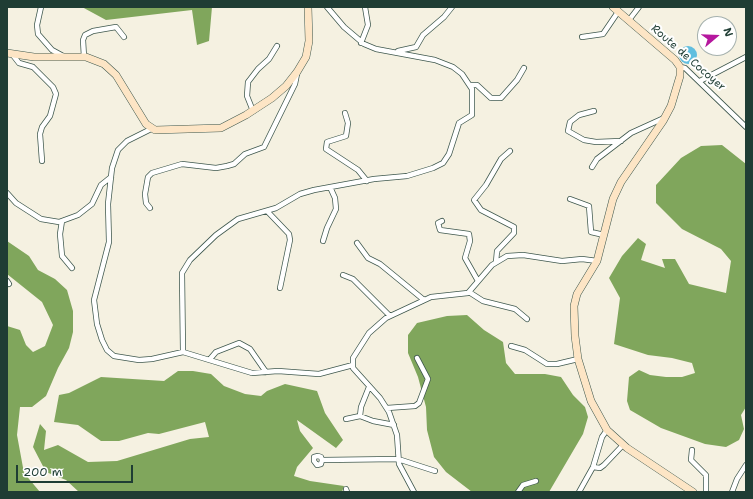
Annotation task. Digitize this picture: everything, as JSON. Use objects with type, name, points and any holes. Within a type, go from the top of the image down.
[{"type":"main road","points":[[9,54],[34,57],[84,57],[95,60],[110,68],[146,124],[151,129],[169,131],[221,128],[253,111],[286,86],[297,72],[306,57],[309,41],[308,7]]},
{"type":"main road","name":"Route de Cocoyer","points":[[616,10],[675,60],[680,67]]},
{"type":"main road","points":[[680,67],[679,83],[664,118],[621,182],[614,199],[597,261],[576,297],[575,336],[578,359],[590,401],[607,430],[623,445],[660,472],[692,492]]},
{"type":"street","points":[[42,7],[37,25],[38,34],[52,50],[66,57]]},
{"type":"street","points":[[183,352],[181,278],[186,266],[203,247],[233,222],[267,211],[300,194],[330,187],[407,176],[434,168],[443,163],[453,146],[459,123],[472,115],[473,93],[470,84],[462,74],[448,64],[376,48],[361,43],[344,27],[327,7]]},
{"type":"street","points":[[361,43],[368,25],[365,7]]},
{"type":"street","points":[[396,52],[416,46],[423,35],[444,17],[452,7]]},
{"type":"street","points":[[629,20],[639,7]]},
{"type":"street","points":[[582,37],[603,34],[616,10]]},
{"type":"street","points":[[84,57],[83,40],[85,35],[93,31],[116,27],[124,36]]},
{"type":"street","points":[[253,111],[247,96],[248,82],[258,69],[269,59],[277,46]]},
{"type":"street","points":[[9,54],[19,63],[33,66],[53,88],[56,94],[50,116],[42,127],[40,134],[42,161]]},
{"type":"street","points":[[700,82],[746,57]]},
{"type":"street","name":"Route de Cocoyer","points":[[680,67],[685,68],[746,126]]},
{"type":"street","points":[[470,84],[478,85],[491,98],[501,98],[517,80],[524,68]]},
{"type":"street","points":[[150,208],[145,200],[145,194],[148,177],[152,173],[182,164],[216,168],[227,166],[234,164],[245,154],[264,146],[269,139],[283,105],[295,84],[297,72]]},
{"type":"street","points":[[594,111],[589,114],[579,115],[570,122],[568,131],[584,140],[596,142],[620,141]]},
{"type":"street","points":[[345,113],[348,123],[346,136],[344,138],[327,142],[326,149],[358,170],[367,181]]},
{"type":"street","points":[[592,167],[597,159],[631,133],[664,118]]},
{"type":"street","points":[[151,129],[127,141],[118,150],[111,177],[108,204],[109,242],[94,300],[102,340],[107,350],[114,356],[130,360],[152,359],[183,352],[252,373],[266,372],[319,374],[353,365]]},
{"type":"street","points":[[496,262],[497,251],[514,232],[514,227],[481,210],[474,200],[486,185],[501,159],[510,150]]},
{"type":"street","points":[[7,193],[16,203],[41,219],[62,221],[78,215],[92,204],[101,185],[111,177]]},
{"type":"street","points":[[323,241],[326,228],[336,209],[335,198],[330,187]]},
{"type":"street","points":[[570,199],[589,206],[591,232],[604,235]]},
{"type":"street","points":[[267,211],[289,234],[290,240],[280,288]]},
{"type":"street","points":[[442,220],[438,223],[440,230],[469,234],[470,241],[465,258],[478,281]]},
{"type":"street","points":[[62,221],[60,234],[62,256],[72,268]]},
{"type":"street","points":[[357,243],[368,258],[380,264],[424,300]]},
{"type":"street","points":[[414,492],[398,458],[398,442],[394,425],[387,408],[380,398],[356,372],[353,365],[353,358],[369,333],[390,316],[424,300],[436,296],[462,295],[470,292],[496,262],[507,256],[519,254],[562,261],[582,259],[597,261]]},
{"type":"street","points":[[343,275],[353,279],[390,316]]},
{"type":"street","points":[[470,292],[483,301],[515,309],[527,319]]},
{"type":"street","points":[[210,359],[216,352],[239,343],[250,349],[266,372]]},
{"type":"street","points":[[511,346],[525,350],[547,364],[557,364],[578,359]]},
{"type":"street","points":[[387,408],[415,406],[419,403],[428,379],[417,358]]},
{"type":"street","points":[[360,416],[360,407],[369,387]]},
{"type":"street","points":[[346,419],[360,416],[373,421],[394,425]]},
{"type":"street","points":[[579,492],[593,467],[602,437],[607,430]]},
{"type":"street","points":[[593,467],[600,468],[623,445]]},
{"type":"street","points":[[692,450],[691,460],[706,475],[706,492]]},
{"type":"street","points":[[322,460],[398,458],[435,471]]},
{"type":"street","points":[[732,492],[737,479],[746,465]]},
{"type":"street","points":[[518,492],[523,485],[536,481]]},
{"type":"green space","points":[[82,7],[212,7],[209,41],[197,45],[192,10],[106,20]]},
{"type":"green space","points":[[722,145],[746,164],[746,407],[741,415],[744,429],[739,440],[726,447],[705,444],[661,428],[630,410],[627,401],[629,377],[639,370],[650,375],[666,377],[682,377],[695,373],[692,363],[672,358],[648,355],[614,344],[620,298],[609,278],[622,256],[638,238],[646,244],[641,260],[665,268],[662,259],[675,259],[689,284],[726,293],[731,261],[721,249],[682,229],[656,203],[656,185],[681,158],[701,146]]},
{"type":"green space","points":[[7,241],[29,256],[38,270],[55,279],[67,290],[73,311],[73,332],[69,348],[58,368],[46,396],[32,407],[20,407],[17,435],[24,473],[40,492],[7,492],[7,326],[20,330],[26,345],[33,352],[45,346],[53,325],[42,302],[7,274]]},
{"type":"green space","points":[[467,315],[484,330],[503,342],[506,363],[515,374],[545,374],[561,377],[573,395],[585,407],[588,417],[583,434],[549,492],[472,492],[446,472],[434,457],[427,430],[426,407],[418,377],[408,353],[408,335],[417,323],[447,316]]},
{"type":"green space","points":[[178,371],[193,371],[211,374],[224,386],[245,394],[261,396],[267,391],[285,384],[317,391],[325,413],[343,440],[336,448],[297,420],[300,431],[313,448],[297,467],[294,476],[310,481],[344,486],[342,492],[79,492],[66,480],[46,472],[33,447],[40,424],[46,431],[44,450],[58,445],[88,462],[117,461],[190,439],[209,437],[205,422],[159,434],[148,433],[119,441],[101,441],[78,425],[54,422],[59,395],[69,393],[101,377],[164,381]]},
{"type":"water","points":[[688,46],[696,52],[697,55],[694,61],[688,64],[682,61],[679,55],[682,49]]}]
